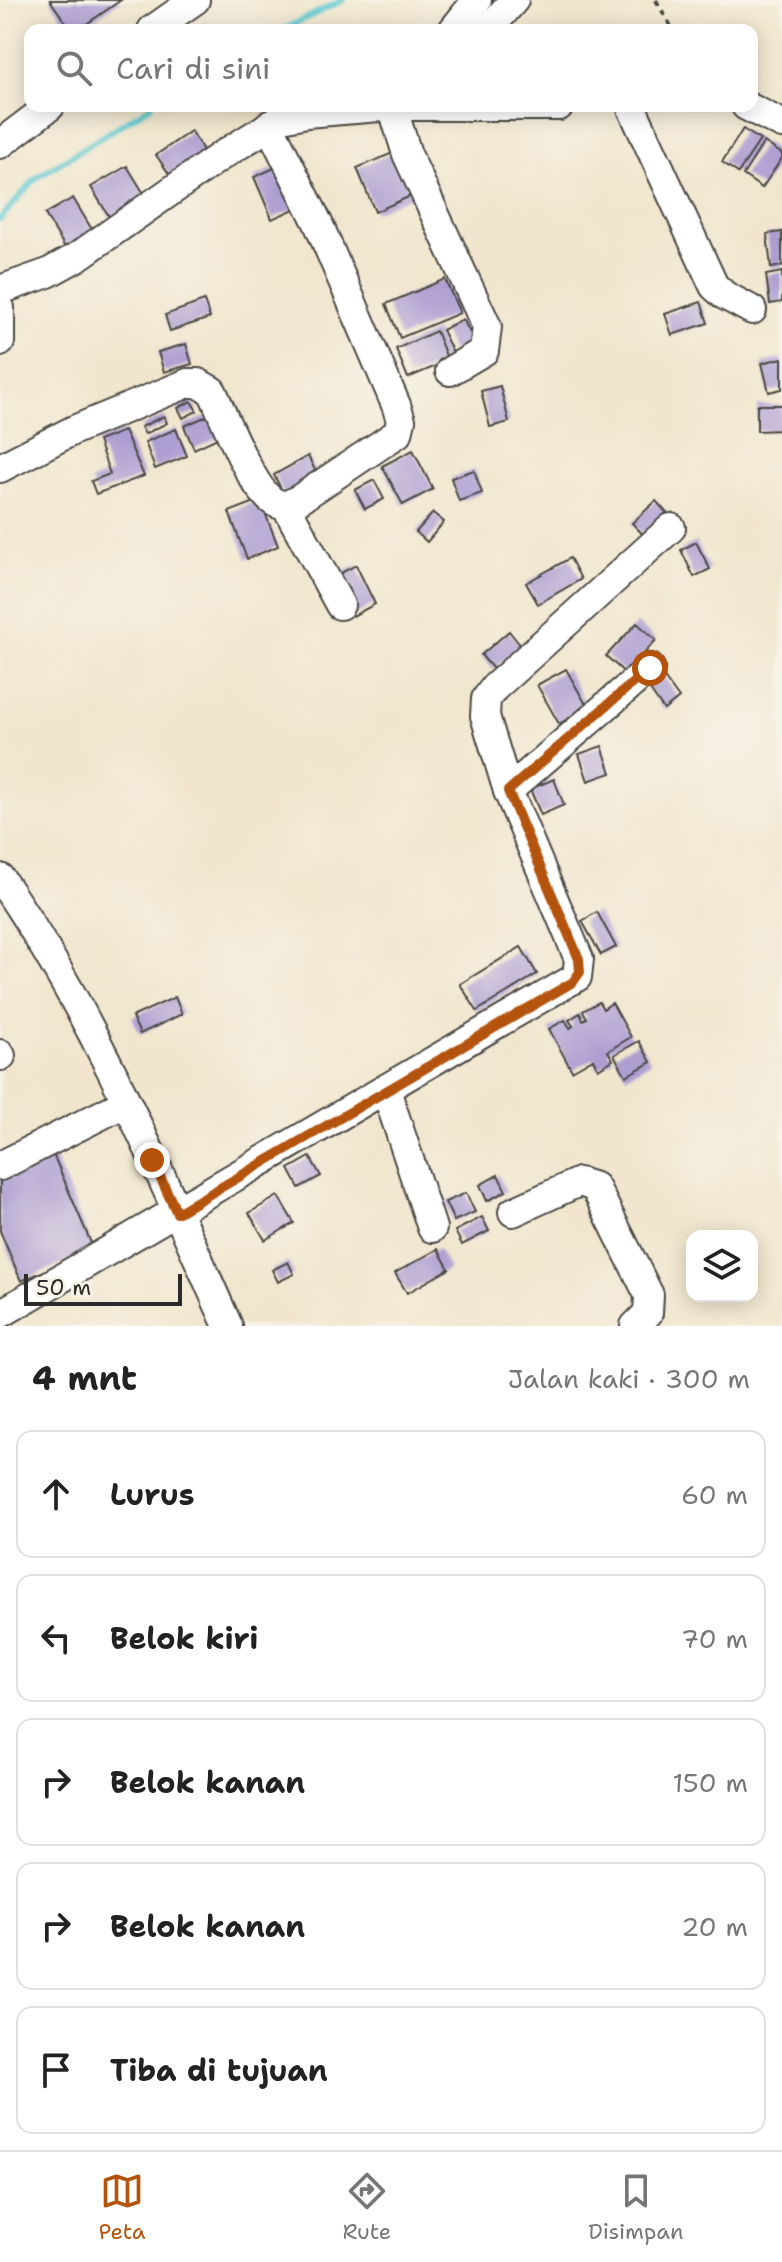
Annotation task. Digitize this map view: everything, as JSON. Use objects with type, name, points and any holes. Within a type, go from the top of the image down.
[{"type":"street","points":[[161,24],[195,0]]},
{"type":"street","points":[[458,24],[477,0]]},
{"type":"street","points":[[493,24],[514,0]]},
{"type":"street","points":[[0,144],[42,112]]},
{"type":"street","points":[[0,290],[48,273],[77,257],[269,125],[318,112]]},
{"type":"street","points":[[394,112],[407,154],[487,327],[484,351],[450,371]]},
{"type":"street","points":[[634,112],[714,286],[752,310]]},
{"type":"street","points":[[758,112],[782,124]]},
{"type":"street","points":[[269,125],[318,223],[401,420],[398,433],[387,443],[286,506]]},
{"type":"street","points":[[0,308],[0,342]]},
{"type":"street","points":[[0,468],[74,430],[188,383],[198,383],[212,391],[266,497],[286,506],[340,605]]},
{"type":"street","points":[[0,1314],[573,982],[580,972],[579,959],[508,791],[485,716],[486,699],[671,528]]},
{"type":"street","points":[[508,791],[650,668]]},
{"type":"street","points":[[3,888],[89,1028],[228,1326]]},
{"type":"street","points":[[386,1090],[432,1228]]},
{"type":"street","points":[[0,1166],[125,1103]]},
{"type":"street","points":[[513,1212],[579,1182],[595,1187],[649,1295],[648,1313],[635,1326]]},
{"type":"path","points":[[656,0],[670,24]]},
{"type":"building","points":[[50,0],[121,0],[87,24],[67,24]]},
{"type":"building","points":[[743,129],[760,140],[738,173],[722,162]]},
{"type":"building","points":[[191,131],[206,155],[172,178],[156,155]]},
{"type":"building","points":[[764,142],[782,154],[782,158],[762,188],[743,175]]},
{"type":"building","points":[[395,152],[413,195],[375,212],[357,168]]},
{"type":"building","points":[[281,165],[299,207],[272,219],[254,177]]},
{"type":"building","points":[[127,166],[146,197],[110,218],[91,187]]},
{"type":"building","points":[[73,198],[94,233],[66,249],[45,214]]},
{"type":"building","points":[[782,232],[782,266],[771,268],[767,234]]},
{"type":"building","points":[[782,272],[782,302],[770,304],[766,275]]},
{"type":"building","points":[[445,279],[460,313],[400,338],[386,304]]},
{"type":"building","points":[[204,301],[210,318],[170,331],[165,315]]},
{"type":"building","points":[[701,302],[708,323],[672,335],[665,314]]},
{"type":"building","points":[[463,319],[478,348],[456,359],[442,330]]},
{"type":"building","points":[[436,331],[448,361],[408,378],[396,349]]},
{"type":"building","points":[[186,344],[192,364],[164,372],[158,352]]},
{"type":"building","points":[[782,358],[782,389],[769,392],[762,363]]},
{"type":"building","points":[[500,386],[509,422],[490,427],[481,391]]},
{"type":"building","points":[[191,401],[197,411],[183,418],[178,408]]},
{"type":"building","points":[[757,405],[782,405],[782,430],[757,431]]},
{"type":"building","points":[[216,412],[226,434],[194,449],[184,426]]},
{"type":"building","points":[[164,416],[167,423],[145,434],[141,427]]},
{"type":"building","points":[[176,429],[187,456],[155,469],[145,442]]},
{"type":"building","points":[[124,431],[144,476],[96,494],[91,481],[110,474],[98,441]]},
{"type":"building","points":[[413,450],[433,489],[403,505],[382,466]]},
{"type":"building","points":[[308,456],[318,476],[284,495],[274,475]]},
{"type":"building","points":[[474,470],[482,493],[459,501],[451,478]]},
{"type":"building","points":[[374,480],[384,499],[365,509],[355,490]]},
{"type":"building","points":[[260,500],[278,546],[247,559],[229,512]]},
{"type":"building","points":[[656,501],[673,520],[649,541],[632,523]]},
{"type":"building","points":[[433,513],[444,522],[427,542],[416,532]]},
{"type":"building","points":[[696,542],[710,569],[694,577],[681,550]]},
{"type":"building","points":[[570,558],[581,579],[538,604],[526,583]]},
{"type":"building","points":[[356,565],[375,604],[353,616],[333,577]]},
{"type":"building","points":[[637,623],[656,640],[626,674],[606,656]]},
{"type":"building","points":[[509,631],[521,646],[493,669],[481,655]]},
{"type":"building","points":[[566,669],[588,708],[559,724],[537,685]]},
{"type":"building","points":[[663,676],[679,698],[664,710],[648,687]]},
{"type":"building","points":[[602,746],[611,773],[588,781],[579,754]]},
{"type":"building","points":[[554,779],[564,805],[541,815],[530,789]]},
{"type":"building","points":[[597,912],[616,947],[601,955],[582,921]]},
{"type":"building","points":[[521,947],[537,974],[477,1011],[460,984]]},
{"type":"building","points":[[175,997],[182,1014],[140,1034],[132,1017]]},
{"type":"building","points":[[599,1002],[603,1009],[612,1003],[631,1037],[608,1051],[613,1060],[598,1069],[593,1059],[572,1071],[549,1029],[565,1020],[570,1028],[573,1026],[569,1020],[580,1013],[583,1020],[587,1018],[583,1011]]},
{"type":"building","points":[[639,1041],[651,1062],[626,1076],[614,1055]]},
{"type":"building","points":[[53,1154],[94,1250],[21,1281],[0,1231],[0,1177]]},
{"type":"building","points":[[310,1157],[321,1176],[299,1188],[289,1169]]},
{"type":"building","points":[[498,1175],[506,1191],[487,1201],[480,1185]]},
{"type":"building","points":[[466,1193],[475,1212],[454,1221],[445,1202]]},
{"type":"building","points":[[278,1196],[294,1223],[265,1240],[249,1213]]},
{"type":"building","points":[[482,1217],[489,1231],[462,1245],[455,1231]]},
{"type":"building","points":[[438,1249],[449,1269],[407,1293],[395,1273]]},
{"type":"building","points":[[288,1262],[294,1274],[278,1282],[272,1270]]},
{"type":"waterway","points":[[294,24],[343,0]]},
{"type":"waterway","points":[[0,219],[36,178],[141,112]]},
{"type":"route","points":[[152,1160],[177,1213],[573,982],[580,972],[579,959],[508,791],[650,668]]}]
